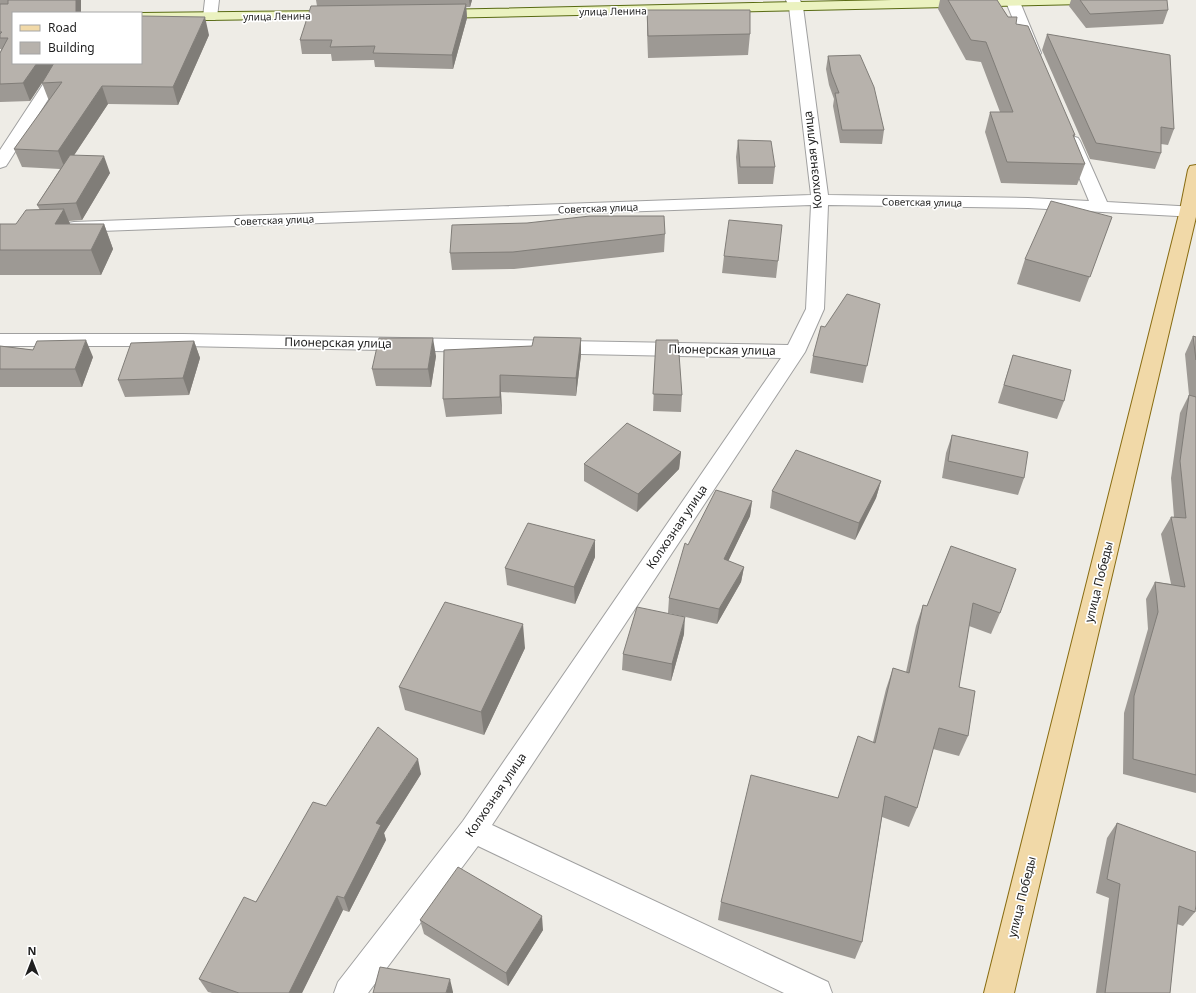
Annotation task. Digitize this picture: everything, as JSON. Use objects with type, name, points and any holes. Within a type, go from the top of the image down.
[{"type":"main road","name":"улица Ленина","points":[[424,14],[794,4],[1084,0]]},
{"type":"main road","name":"улица Ленина","points":[[142,17],[353,15]]},
{"type":"main road","name":"улица Победы","points":[[999,993],[1192,211],[1196,170]]},
{"type":"street","points":[[210,17],[212,0]]},
{"type":"street","points":[[1013,2],[1041,68]]},
{"type":"street","name":"Колхозная улица","points":[[350,993],[473,830],[795,352],[815,309],[820,200],[794,4]]},
{"type":"street","points":[[0,163],[63,64]]},
{"type":"street","points":[[1065,126],[1100,206]]},
{"type":"street","name":"Советская улица","points":[[56,228],[820,200],[1021,203],[1192,211]]},
{"type":"street","name":"Пионерская улица","points":[[0,340],[183,340],[795,352]]},
{"type":"street","points":[[473,830],[816,993]]},
{"type":"building","points":[[8,0],[76,0],[76,12],[12,12],[12,64],[36,64],[23,83],[0,84],[0,53],[8,38],[0,38],[0,34],[2,32],[0,32],[0,4],[8,4]]},
{"type":"building","points":[[948,0],[997,0],[1008,17],[1017,17],[1016,24],[1028,26],[1075,135],[1073,135],[1085,164],[1007,162],[990,112],[1013,112],[986,42],[971,40]]},
{"type":"building","points":[[1080,0],[1167,0],[1168,10],[1090,14]]},
{"type":"building","points":[[466,4],[452,55],[373,53],[375,46],[330,47],[332,40],[300,40],[311,6]]},
{"type":"building","points":[[647,10],[750,10],[750,34],[648,36]]},
{"type":"building","points":[[142,16],[205,17],[173,87],[102,86],[58,151],[14,149],[62,82],[42,83],[53,64],[142,64]]},
{"type":"building","points":[[1047,34],[1170,55],[1174,129],[1161,127],[1161,153],[1096,143]]},
{"type":"building","points":[[860,55],[874,87],[884,130],[842,130],[835,93],[839,93],[831,72],[828,56]]},
{"type":"building","points":[[738,140],[771,141],[775,167],[740,167]]},
{"type":"building","points":[[70,155],[104,156],[76,203],[37,205]]},
{"type":"building","points":[[1051,201],[1112,217],[1090,277],[1025,259]]},
{"type":"building","points":[[64,209],[55,224],[104,224],[91,250],[0,250],[0,224],[16,224],[26,210]]},
{"type":"building","points":[[590,216],[664,216],[665,234],[513,252],[450,253],[452,225],[527,223]]},
{"type":"building","points":[[729,220],[782,225],[778,261],[724,256]]},
{"type":"building","points":[[847,294],[880,304],[867,366],[813,356],[821,326],[825,327]]},
{"type":"building","points":[[1193,336],[1196,337],[1196,360]]},
{"type":"building","points":[[534,337],[581,338],[576,378],[500,375],[500,397],[443,399],[444,350],[532,346]]},
{"type":"building","points":[[379,338],[433,338],[428,369],[372,369]]},
{"type":"building","points":[[86,340],[75,369],[0,369],[0,346],[33,350],[37,341]]},
{"type":"building","points":[[656,340],[678,340],[682,395],[653,394]]},
{"type":"building","points":[[194,341],[183,378],[118,380],[131,343]]},
{"type":"building","points":[[1013,355],[1071,370],[1064,401],[1004,385]]},
{"type":"building","points":[[1189,395],[1196,397],[1196,775],[1133,759],[1134,696],[1158,612],[1155,582],[1185,587],[1171,517],[1186,518],[1180,461]]},
{"type":"building","points":[[627,423],[681,452],[638,494],[584,464]]},
{"type":"building","points":[[952,435],[1028,452],[1024,478],[948,461]]},
{"type":"building","points":[[796,450],[881,481],[859,523],[772,491]]},
{"type":"building","points":[[716,490],[752,501],[724,559],[744,567],[719,609],[669,598],[685,543],[688,545]]},
{"type":"building","points":[[528,523],[595,540],[574,587],[505,568]]},
{"type":"building","points":[[951,546],[1016,569],[1000,613],[973,603],[959,687],[975,691],[968,736],[939,728],[917,808],[885,796],[862,942],[721,902],[751,775],[838,798],[858,736],[875,743],[893,668],[909,673],[923,605],[927,606]]},
{"type":"building","points":[[445,602],[523,624],[481,712],[399,687]]},
{"type":"building","points":[[637,607],[685,617],[672,664],[623,654]]},
{"type":"building","points":[[378,727],[418,759],[376,823],[381,825],[344,898],[337,896],[289,993],[239,993],[199,979],[244,897],[256,902],[313,802],[326,806]]},
{"type":"building","points":[[1117,823],[1196,852],[1195,912],[1179,906],[1170,993],[1105,993],[1120,884],[1107,879]]},
{"type":"building","points":[[458,867],[542,916],[506,973],[420,920]]},
{"type":"building","points":[[380,967],[450,979],[446,993],[373,993]]}]
